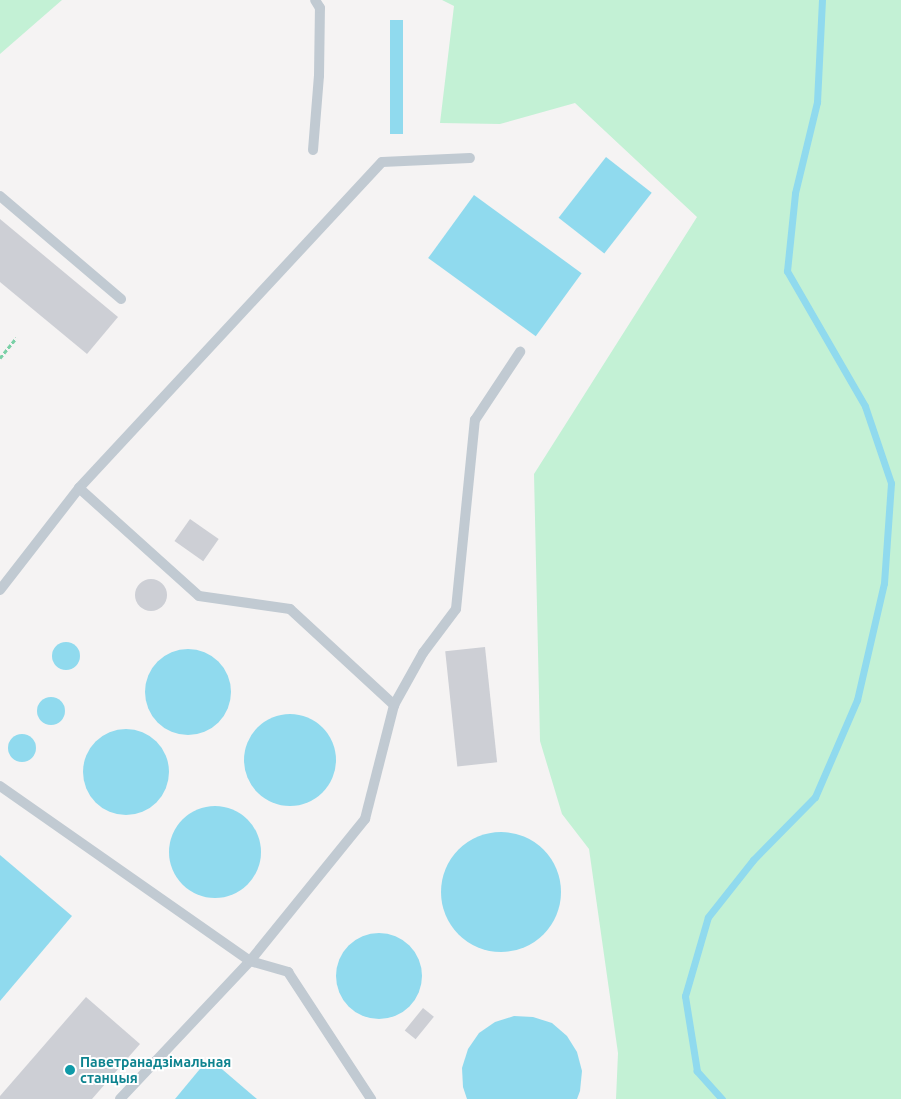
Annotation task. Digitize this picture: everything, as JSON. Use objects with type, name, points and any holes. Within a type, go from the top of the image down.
[{"type":"lane","points":[[313,150],[319,76],[320,8],[315,0]]},
{"type":"lane","points":[[0,590],[79,488],[382,162],[470,158]]},
{"type":"lane","points":[[0,196],[121,299]]},
{"type":"lane","points":[[120,1099],[250,961],[365,819],[394,705],[423,653],[456,609],[475,420],[520,352]]},
{"type":"lane","points":[[79,488],[199,596],[290,609],[394,705]]},
{"type":"lane","points":[[0,786],[250,961],[288,972],[371,1099]]},
{"type":"path","points":[[0,358],[16,338]]},
{"type":"green space","points":[[0,0],[62,0],[0,54]]},
{"type":"green space","points":[[442,0],[901,0],[901,1099],[616,1099],[618,1053],[589,849],[562,814],[540,741],[534,474],[697,217],[575,103],[500,124],[440,123],[454,6]]},
{"type":"water","points":[[390,20],[403,20],[403,134],[390,134]]},
{"type":"water","points":[[606,157],[652,193],[604,253],[559,218]]},
{"type":"water","points":[[474,195],[582,273],[536,336],[428,258]]},
{"type":"water","points":[[66,642],[76,646],[80,656],[76,666],[66,670],[56,666],[52,656],[56,646]]},
{"type":"water","points":[[188,649],[204,653],[218,662],[227,676],[231,692],[227,708],[218,722],[204,731],[188,735],[172,731],[158,722],[149,708],[145,692],[149,676],[158,662],[172,653]]},
{"type":"water","points":[[51,697],[61,701],[65,711],[61,721],[51,725],[41,721],[37,711],[41,701]]},
{"type":"water","points":[[290,714],[308,717],[323,727],[333,742],[336,760],[333,778],[323,793],[308,803],[290,806],[272,803],[257,793],[247,778],[244,760],[247,742],[257,727],[272,717]]},
{"type":"water","points":[[126,729],[142,733],[156,742],[165,756],[169,772],[165,788],[156,802],[142,811],[126,815],[110,811],[96,802],[87,788],[83,772],[87,756],[96,742],[110,733]]},
{"type":"water","points":[[22,734],[32,738],[36,748],[32,758],[22,762],[12,758],[8,748],[12,738]]},
{"type":"water","points":[[215,806],[233,809],[248,819],[258,834],[261,852],[258,870],[248,885],[233,895],[215,898],[197,895],[182,885],[172,870],[169,852],[172,834],[182,819],[197,809]]},
{"type":"water","points":[[501,832],[524,837],[534,842],[543,850],[551,859],[556,869],[561,892],[556,915],[551,925],[543,934],[534,942],[524,947],[501,952],[478,947],[468,942],[459,934],[451,925],[446,915],[441,892],[446,869],[451,859],[459,850],[468,842],[478,837]]},
{"type":"water","points":[[0,855],[72,916],[0,1001]]},
{"type":"water","points":[[379,933],[395,937],[409,946],[418,960],[422,976],[418,992],[409,1006],[395,1015],[379,1019],[363,1015],[349,1006],[340,992],[336,976],[340,960],[349,946],[363,937]]},
{"type":"water","points":[[514,1016],[533,1017],[552,1023],[567,1036],[577,1052],[582,1071],[580,1091],[577,1099],[467,1099],[463,1087],[462,1068],[468,1049],[479,1033],[495,1022]]},
{"type":"water","points":[[209,1058],[257,1099],[175,1099]]},
{"type":"building","points":[[0,219],[118,317],[87,354],[0,282]]},
{"type":"building","points":[[190,519],[219,539],[203,561],[175,541]]},
{"type":"building","points":[[151,579],[157,580],[162,584],[166,589],[166,601],[162,606],[157,610],[151,611],[145,610],[140,606],[136,601],[135,595],[136,589],[140,584],[145,580]]},
{"type":"building","points":[[485,647],[497,762],[457,767],[445,651]]},
{"type":"building","name":"Паветранадзімальная станцыя","points":[[86,997],[140,1044],[92,1099],[0,1099],[0,1096]]},
{"type":"building","points":[[423,1008],[434,1017],[416,1039],[405,1031]]},
{"type":"waterway","points":[[722,1099],[697,1071],[685,996],[708,917],[753,860],[815,797],[857,700],[884,583],[891,483],[865,406],[787,271],[795,193],[817,102],[822,0]]},
{"type":"place","name":"Паветранадзімальная станцыя","points":[[70,1070]]}]
